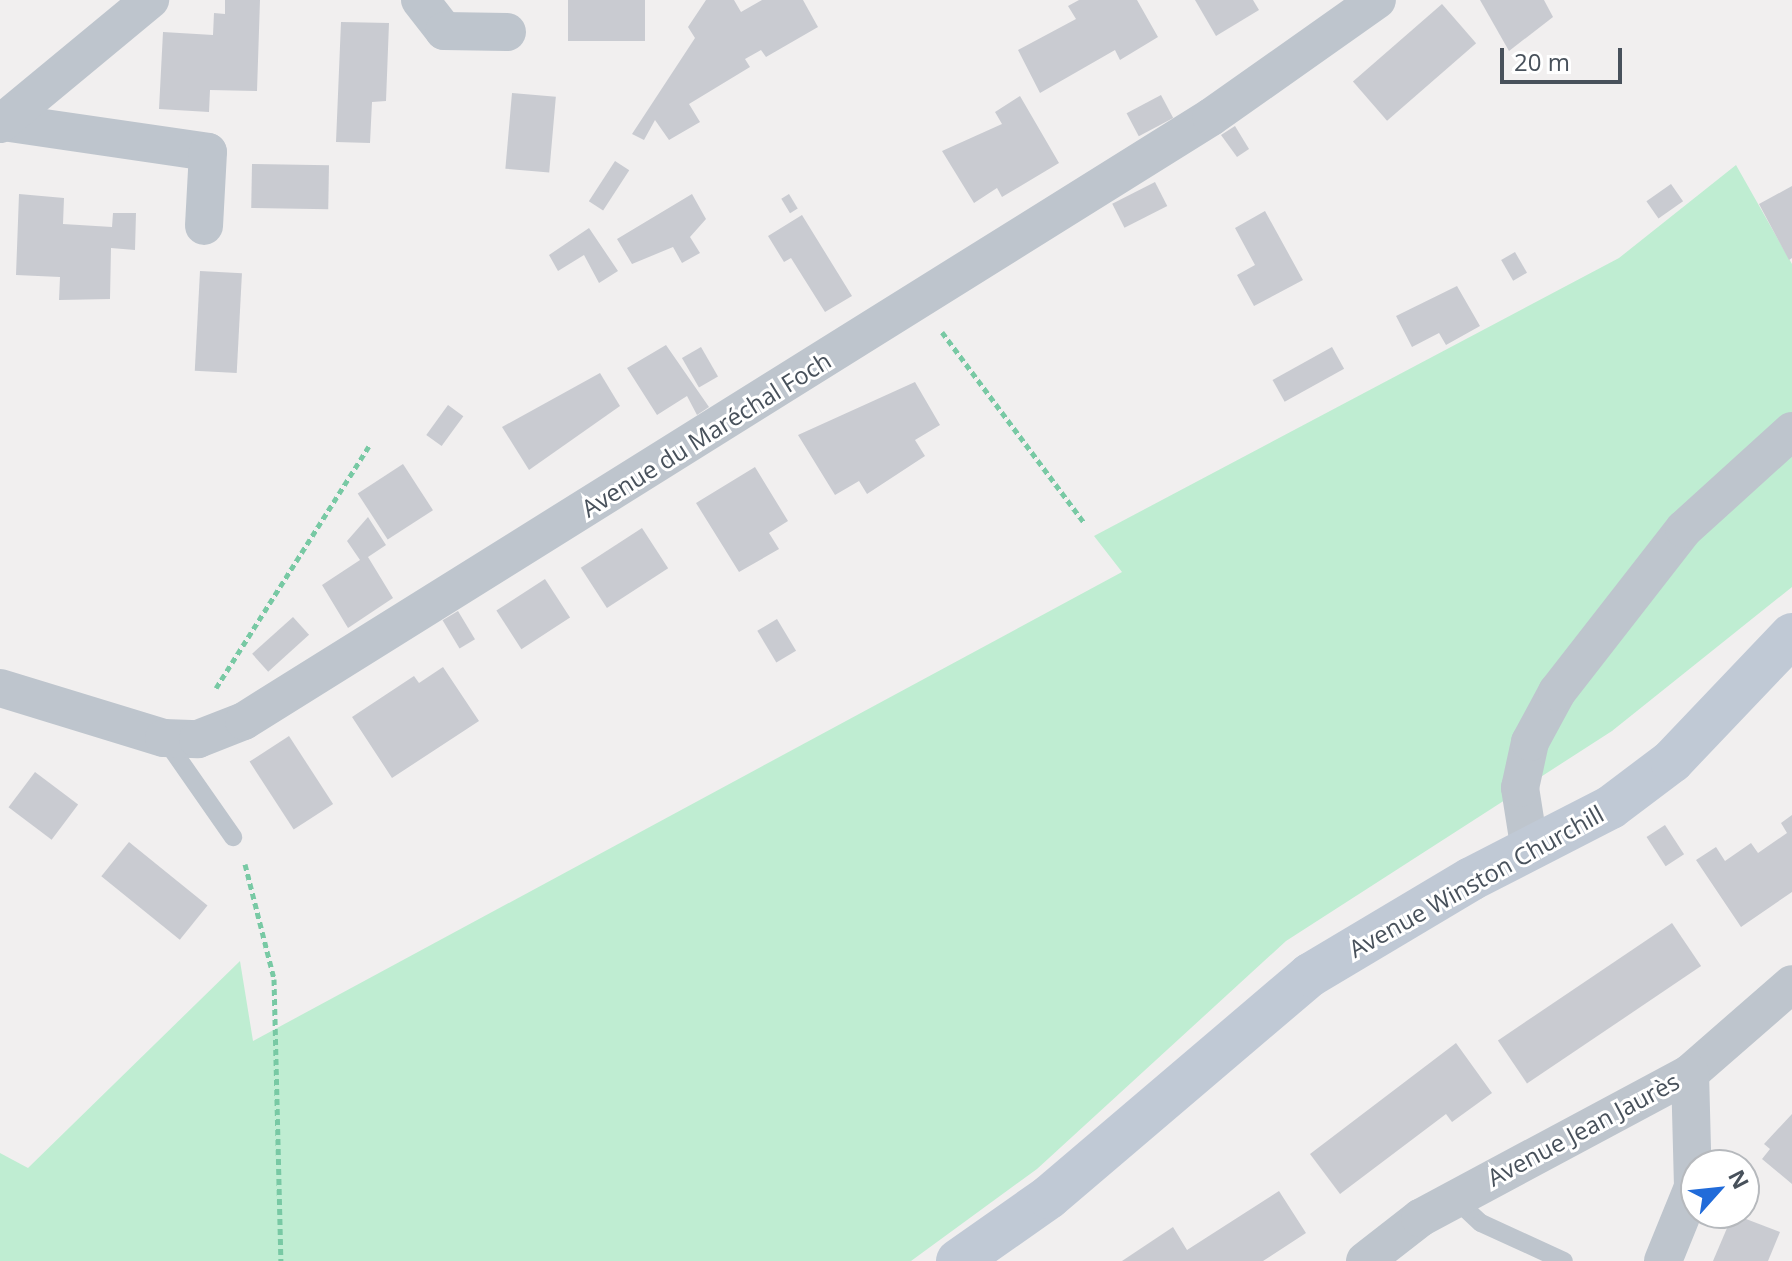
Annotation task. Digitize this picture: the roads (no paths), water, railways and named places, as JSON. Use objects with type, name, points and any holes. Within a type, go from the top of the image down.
[{"type":"main road","name":"Avenue Winston Churchill","points":[[958,1261],[1049,1197],[1310,975],[1611,807],[1672,761],[1792,635]]},
{"type":"street","points":[[1,123],[150,0]]},
{"type":"street","points":[[420,0],[444,31],[507,32]]},
{"type":"street","name":"Avenue du Maréchal Foch","points":[[177,738],[244,721],[1211,117],[1377,0]]},
{"type":"street","points":[[1,123],[208,152],[204,226]]},
{"type":"street","points":[[1530,851],[1520,788],[1530,742],[1557,692],[1684,529],[1792,431]]},
{"type":"street","points":[[0,688],[177,738]]},
{"type":"street","name":"Avenue Jean Jaurès","points":[[1365,1261],[1455,1199],[1690,1073],[1792,984]]},
{"type":"street","points":[[1663,1261],[1693,1187],[1690,1073]]},
{"type":"lane","points":[[177,738],[233,837]]},
{"type":"lane","points":[[1455,1199],[1481,1223],[1564,1261]]}]
